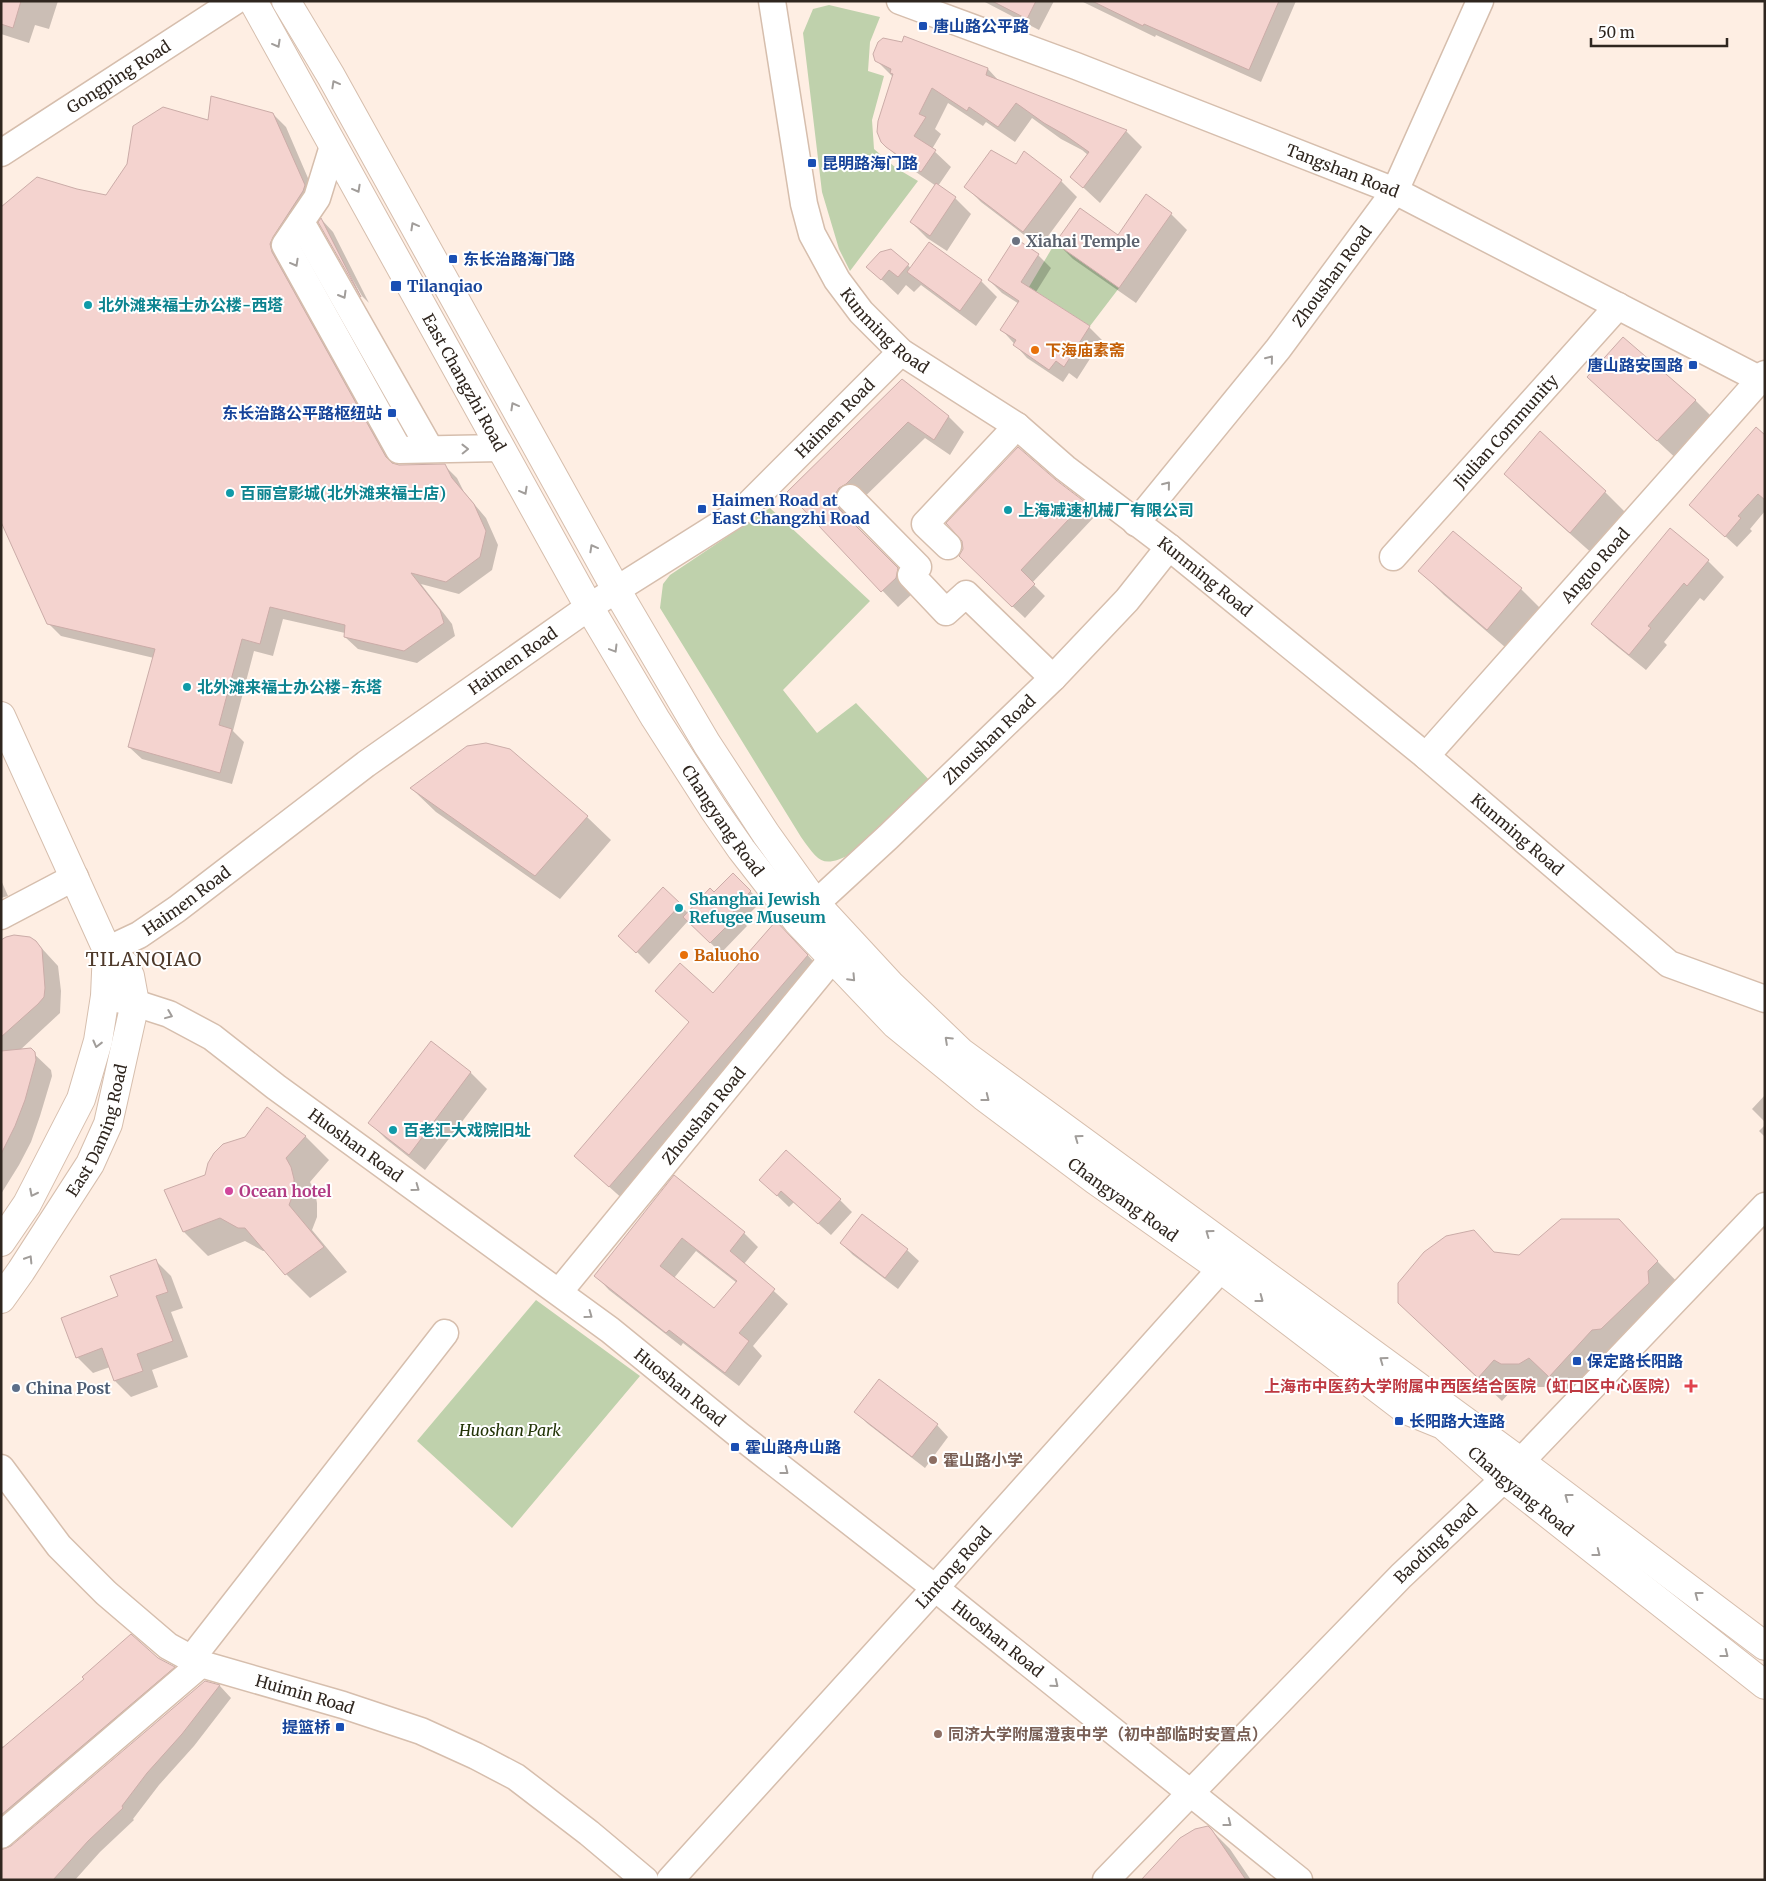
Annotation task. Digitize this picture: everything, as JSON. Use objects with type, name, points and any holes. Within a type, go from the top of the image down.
[{"type":"main road","name":"East Changzhi Road","points":[[253,1],[589,608]]},
{"type":"main road","name":"East Changzhi Road","points":[[286,1],[331,76],[617,590]]},
{"type":"main road","name":"Changyang Road","points":[[617,590],[707,744],[766,834],[806,912]]},
{"type":"main road","name":"Changyang Road","points":[[589,608],[714,810],[741,849],[840,948],[896,1025],[983,1096],[1094,1180],[1228,1261],[1406,1410],[1443,1425],[1512,1470],[1765,1646]]},
{"type":"main road","name":"East Daming Road","points":[[1,716],[107,950],[124,965],[130,976],[135,1003],[108,1124],[90,1164],[21,1272],[1,1299]]},
{"type":"main road","name":"East Daming Road","points":[[1,1242],[27,1204],[81,1099],[98,1041],[105,996],[107,950]]},
{"type":"main road","name":"Changyang Road","points":[[1512,1470],[1765,1685]]},
{"type":"street","name":"Gongping Road","points":[[1,153],[235,1]]},
{"type":"street","name":"Kunming Road","points":[[772,1],[804,204],[812,234],[837,280],[861,312],[901,352],[1017,426],[1065,468],[1169,547],[1426,756],[1669,964],[1765,1000]]},
{"type":"street","points":[[776,29],[781,16],[792,1]]},
{"type":"street","name":"Tangshan Road","points":[[900,1],[1076,66],[1395,191],[1701,351],[1763,378]]},
{"type":"street","name":"Zhoushan Road","points":[[1136,523],[1278,349],[1395,191],[1480,1]]},
{"type":"street","points":[[333,146],[317,198],[285,245],[395,443],[399,450],[501,448]]},
{"type":"street","name":"Jiulian Community","points":[[1394,557],[1618,306]]},
{"type":"street","name":"Haimen Road","points":[[107,950],[139,934],[177,909],[366,764],[589,608],[743,510],[901,352]]},
{"type":"street","name":"Anguo Road","points":[[1426,756],[1763,378]]},
{"type":"street","points":[[948,546],[925,524],[1017,426]]},
{"type":"street","points":[[850,498],[918,567],[911,575],[946,612],[966,594],[1053,678]]},
{"type":"street","name":"Zhoushan Road","points":[[806,912],[888,837],[1053,678],[1128,600],[1169,547]]},
{"type":"street","points":[[1,916],[75,877]]},
{"type":"street","name":"Zhoushan Road","points":[[558,1292],[840,948]]},
{"type":"street","name":"Huoshan Road","points":[[105,996],[169,1014],[212,1037],[276,1087],[610,1330],[739,1435],[935,1588],[1299,1880]]},
{"type":"street","name":"Baoding Road","points":[[1106,1880],[1401,1576],[1512,1470],[1594,1382],[1765,1206]]},
{"type":"street","name":"Lintong Road","points":[[670,1880],[1228,1261]]},
{"type":"street","points":[[1,1835],[196,1662],[445,1333]]},
{"type":"street","name":"Huimin Road","points":[[1,1468],[59,1546],[106,1593],[168,1646],[196,1662],[343,1705],[421,1731],[476,1756],[516,1777],[589,1833],[645,1880]]},
{"type":"green space","points":[[829,5],[880,17],[870,42],[868,71],[884,76],[872,120],[874,149],[896,168],[918,181],[850,271],[839,249],[822,192],[803,33],[813,9]]},
{"type":"green space","points":[[1055,243],[1119,288],[1090,326],[1029,287]]},
{"type":"green space","points":[[770,508],[870,601],[783,690],[817,733],[856,703],[932,783],[853,853],[834,861],[828,862],[817,857],[801,837],[660,608],[663,584],[670,575]]},
{"type":"green space","name":"Huoshan Park","points":[[536,1300],[640,1376],[512,1528],[417,1441]]},
{"type":"building","points":[[1,1],[21,1],[13,28],[1,24]]},
{"type":"building","points":[[992,1],[1036,1],[1027,19]]},
{"type":"building","points":[[1092,1],[1279,1],[1249,70],[1144,24],[1143,26]]},
{"type":"building","points":[[904,36],[988,68],[986,75],[1127,130],[1083,188],[1070,177],[1089,152],[1065,135],[1016,103],[998,127],[969,107],[967,111],[932,88],[919,114],[926,117],[914,136],[936,150],[921,172],[886,147],[881,142],[877,132],[878,121],[893,74],[890,73],[891,69],[875,61],[873,54],[878,42],[883,38],[902,42]]},
{"type":"building","points":[[211,96],[273,113],[305,185],[273,237],[270,244],[272,252],[386,457],[392,463],[399,465],[445,464],[452,478],[474,504],[486,531],[480,557],[446,582],[411,573],[440,610],[444,623],[404,651],[344,637],[345,625],[270,607],[260,644],[242,639],[219,725],[232,729],[220,773],[128,747],[155,649],[47,624],[1,522],[1,207],[37,177],[77,189],[106,195],[127,164],[133,126],[163,107],[208,120]]},
{"type":"building","points":[[991,150],[1016,164],[1024,151],[1062,180],[1023,232],[964,187]]},
{"type":"building","points":[[936,183],[956,197],[930,236],[910,222]]},
{"type":"building","points":[[1146,194],[1172,213],[1119,288],[1055,243],[1080,208],[1118,235]]},
{"type":"building","points":[[321,218],[361,297],[318,222]]},
{"type":"building","points":[[1015,238],[1039,254],[1021,282],[1090,326],[1064,367],[1056,361],[1049,370],[1013,345],[1016,340],[1000,330],[1019,301],[988,280]]},
{"type":"building","points":[[929,242],[982,280],[960,311],[907,272]]},
{"type":"building","points":[[891,249],[909,264],[898,277],[889,270],[881,280],[866,267],[880,252]]},
{"type":"building","points":[[1623,337],[1696,400],[1657,441],[1587,377]]},
{"type":"building","points":[[902,379],[949,416],[934,440],[908,422],[846,484],[839,488],[834,496],[839,509],[898,568],[896,578],[881,592],[787,492]]},
{"type":"building","points":[[1756,427],[1765,435],[1765,500],[1758,494],[1738,516],[1741,518],[1725,537],[1689,505]]},
{"type":"building","points":[[1540,431],[1606,491],[1570,533],[1504,474]]},
{"type":"building","name":"上海减速机械厂有限公司","points":[[1018,447],[1085,502],[1021,570],[1035,584],[1012,607],[959,556],[963,549],[962,541],[946,523]]},
{"type":"building","points":[[1670,528],[1709,560],[1687,586],[1684,583],[1648,626],[1651,628],[1629,655],[1591,624]]},
{"type":"building","points":[[1453,531],[1522,588],[1487,630],[1418,571]]},
{"type":"building","points":[[486,743],[510,749],[588,816],[535,876],[410,788],[467,746]]},
{"type":"building","points":[[733,873],[751,891],[732,910],[738,915],[710,943],[683,917],[710,888],[714,892]]},
{"type":"building","points":[[663,887],[681,904],[636,953],[618,936]]},
{"type":"building","points":[[776,921],[808,955],[609,1187],[574,1156],[689,1022],[655,991],[680,963],[713,993]]},
{"type":"building","points":[[14,935],[30,937],[42,949],[44,997],[1,1037],[1,940]]},
{"type":"building","points":[[431,1041],[471,1072],[409,1155],[368,1123]]},
{"type":"building","points":[[31,1048],[35,1052],[36,1060],[25,1100],[1,1154],[1,1051]]},
{"type":"building","name":"Ocean hotel","points":[[267,1107],[306,1136],[286,1158],[294,1179],[294,1192],[289,1205],[324,1247],[285,1275],[245,1228],[238,1228],[220,1218],[183,1232],[164,1190],[205,1175],[208,1163],[214,1153],[223,1144],[245,1137]]},
{"type":"building","points":[[786,1150],[841,1199],[818,1224],[781,1191],[777,1196],[759,1180]]},
{"type":"building","points":[[674,1175],[745,1232],[730,1251],[775,1289],[739,1333],[749,1341],[725,1373],[669,1330],[666,1333],[594,1276]],"holes":[[[682,1238],[737,1281],[714,1308],[660,1266]]]},
{"type":"building","points":[[862,1214],[908,1249],[885,1278],[840,1243]]},
{"type":"building","points":[[1561,1219],[1619,1219],[1658,1261],[1648,1271],[1649,1283],[1601,1329],[1592,1330],[1549,1377],[1529,1358],[1519,1364],[1501,1364],[1494,1360],[1478,1378],[1398,1303],[1398,1283],[1424,1252],[1446,1236],[1474,1230],[1494,1252],[1519,1255]]},
{"type":"building","points":[[156,1259],[168,1292],[156,1296],[173,1341],[137,1354],[143,1371],[114,1381],[102,1348],[76,1358],[61,1318],[118,1296],[110,1276]]},
{"type":"building","points":[[879,1379],[938,1424],[912,1457],[854,1412]]},
{"type":"building","points":[[131,1634],[158,1658],[175,1667],[1,1815],[1,1749],[84,1679],[82,1677]]},
{"type":"building","points":[[205,1681],[220,1685],[182,1734],[147,1773],[122,1806],[123,1808],[88,1841],[53,1880],[1,1880],[1,1850],[11,1846]]},
{"type":"building","points":[[1208,1826],[1246,1880],[1141,1880],[1180,1838],[1195,1829]]},
{"type":"place","name":"唐山路公平路","points":[[923,26]]},
{"type":"place","name":"昆明路海门路","points":[[812,163]]},
{"type":"place","name":"Xiahai Temple","points":[[1016,241]]},
{"type":"place","name":"东长治路海门路","points":[[453,259]]},
{"type":"place","name":"Tilanqiao","points":[[396,286]]},
{"type":"place","name":"北外滩来福士办公楼-西塔","points":[[88,305]]},
{"type":"place","name":"下海庙素斋","points":[[1035,350]]},
{"type":"place","name":"唐山路安国路","points":[[1693,365]]},
{"type":"place","name":"东长治路公平路枢纽站","points":[[392,413]]},
{"type":"place","name":"百丽宫影城(北外滩来福士店)","points":[[230,493]]},
{"type":"place","name":"Haimen Road at East Changzhi Road","points":[[702,509]]},
{"type":"place","name":"上海减速机械厂有限公司","points":[[1008,510]]},
{"type":"place","name":"北外滩来福士办公楼-东塔","points":[[187,687]]},
{"type":"place","name":"Shanghai Jewish Refugee Museum","points":[[679,908]]},
{"type":"place","name":"Baluoho","points":[[684,955]]},
{"type":"place","name":"百老汇大戏院旧址","points":[[393,1130]]},
{"type":"place","name":"Ocean hotel","points":[[229,1191]]},
{"type":"place","name":"保定路长阳路","points":[[1577,1361]]},
{"type":"place","name":"上海市中医药大学附属中西医结合医院（虹口区中心医院）","points":[[1691,1386]]},
{"type":"place","name":"China Post","points":[[16,1388]]},
{"type":"place","name":"长阳路大连路","points":[[1399,1421]]},
{"type":"place","name":"霍山路舟山路","points":[[735,1447]]},
{"type":"place","name":"霍山路小学","points":[[933,1460]]},
{"type":"place","name":"提篮桥","points":[[340,1727]]},
{"type":"place","name":"同济大学附属澄衷中学（初中部临时安置点）","points":[[938,1734]]},
{"type":"district","name":"TILANQIAO","points":[[144,959]]}]
